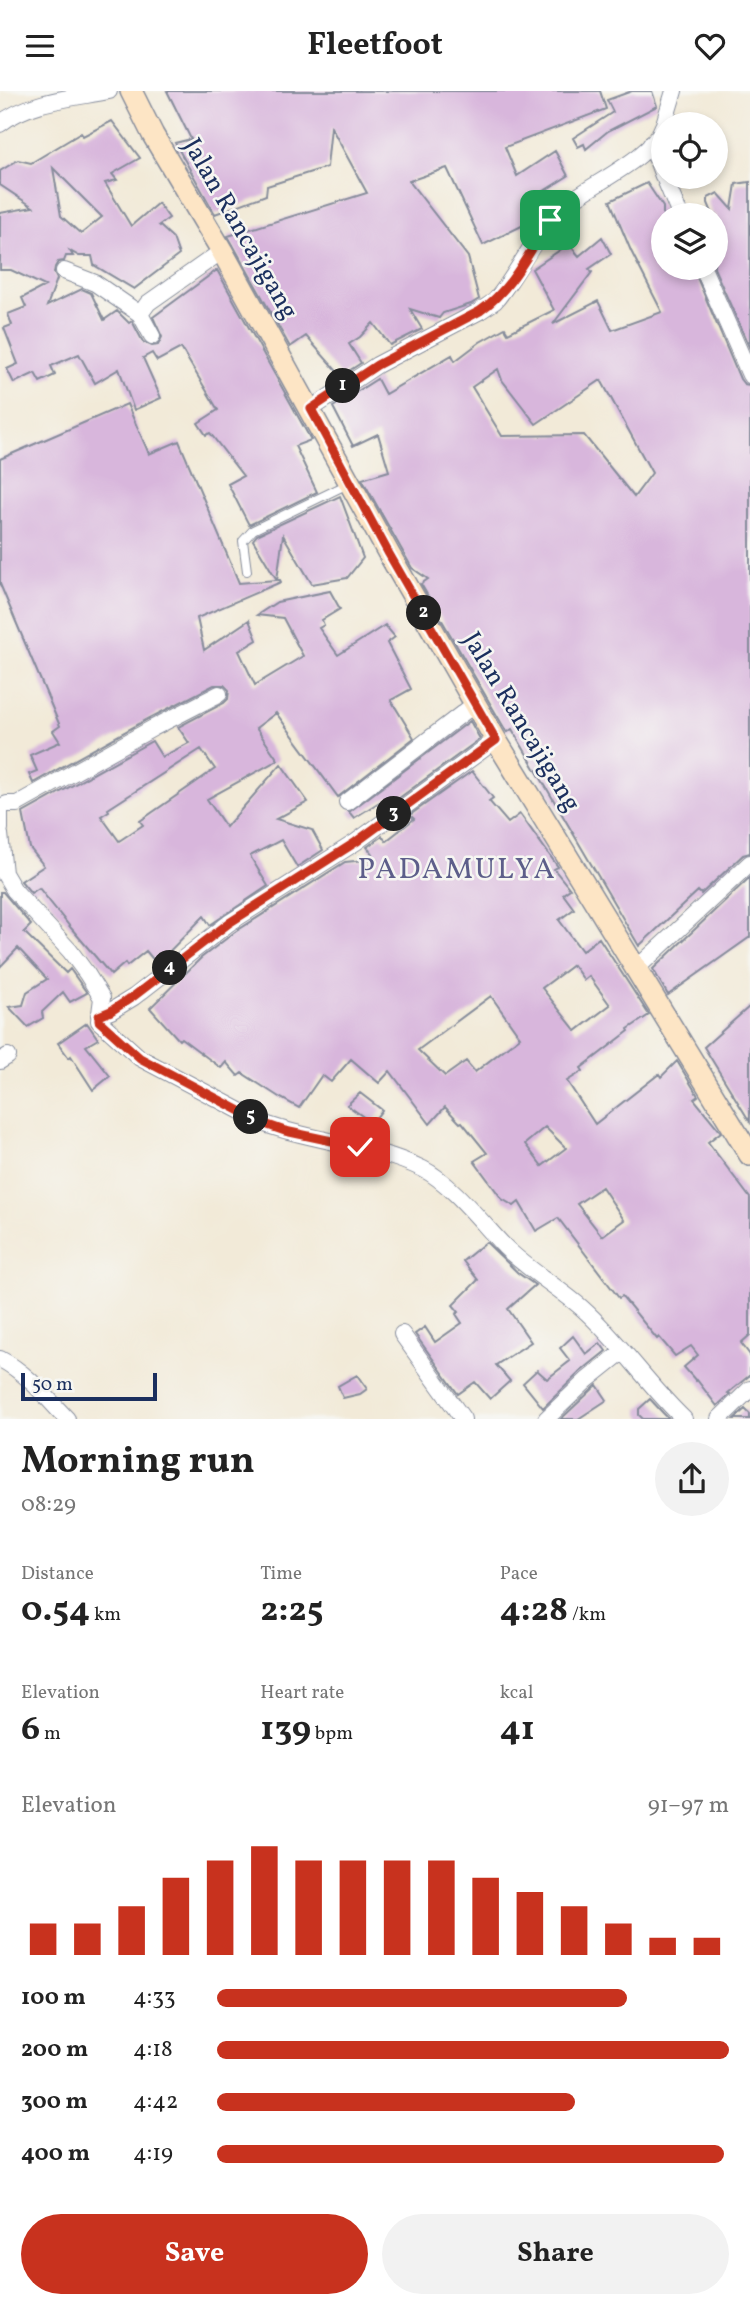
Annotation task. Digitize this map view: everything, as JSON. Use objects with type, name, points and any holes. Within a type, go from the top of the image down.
[{"type":"main road","name":"Jalan Rancajigang","points":[[131,91],[153,135],[222,251],[496,740],[750,1155]]},
{"type":"street","points":[[0,124],[13,114],[26,109],[109,91]]},
{"type":"street","points":[[668,112],[674,91]]},
{"type":"street","points":[[311,409],[377,365],[495,301],[559,210],[643,154],[651,144]]},
{"type":"street","points":[[140,314],[148,303],[162,292],[222,251]]},
{"type":"street","points":[[64,271],[96,283],[140,314],[152,336]]},
{"type":"street","points":[[708,280],[750,375]]},
{"type":"street","points":[[219,694],[12,804],[0,807],[4,873],[14,890],[70,951],[87,974],[102,998],[99,1021],[140,1058],[265,1124],[360,1147],[425,1170],[442,1181],[506,1248],[582,1308],[684,1419]]},
{"type":"street","points":[[347,802],[476,703]]},
{"type":"street","points":[[99,1016],[134,996],[229,923],[356,842],[496,740]]},
{"type":"street","points":[[637,968],[750,863]]},
{"type":"street","points":[[402,1333],[463,1419]]},
{"type":"street","points":[[546,1419],[587,1380],[622,1352]]},
{"type":"street","points":[[0,1359],[9,1363],[41,1392],[66,1419]]},
{"type":"street","points":[[720,1418],[750,1389]]},
{"type":"lane","points":[[247,571],[243,541],[253,530],[350,483]]},
{"type":"building","points":[[167,91],[600,91],[606,109],[505,147],[517,176],[555,151],[568,176],[528,201],[536,219],[483,245],[447,168],[409,181],[468,257],[479,299],[443,313],[439,318],[410,309],[422,329],[390,345],[373,323],[349,344],[361,363],[341,376],[306,336],[290,347],[228,236],[367,193],[331,127],[327,167],[267,186],[266,195],[215,214],[175,143],[191,139]]},
{"type":"building","points":[[632,91],[652,91],[657,106],[608,131],[586,149],[584,144],[578,147],[573,138],[613,112],[607,100]]},
{"type":"building","points":[[112,121],[140,158],[112,174],[117,180],[105,183],[131,226],[158,203],[169,218],[159,225],[173,238],[179,255],[134,289],[94,265],[92,256],[79,256],[70,251],[73,256],[66,256],[64,261],[58,262],[55,267],[57,279],[47,306],[82,289],[91,293],[104,320],[117,311],[129,323],[132,321],[143,342],[152,346],[158,345],[162,337],[153,317],[217,270],[311,440],[295,446],[317,492],[249,525],[228,484],[243,476],[210,433],[206,435],[198,423],[218,410],[181,348],[157,361],[152,353],[143,358],[161,398],[134,410],[119,369],[95,383],[79,354],[51,366],[55,375],[40,382],[35,373],[14,383],[7,369],[18,364],[4,328],[12,325],[8,314],[26,307],[22,298],[45,286],[11,270],[0,270],[0,213],[33,207],[0,185],[0,171],[18,160],[31,163],[81,133],[83,136]],"holes":[[[53,168],[102,217],[81,234],[61,216]]]},
{"type":"building","points":[[750,182],[750,349],[719,280],[728,280],[728,204],[732,209],[736,184]]},
{"type":"building","points":[[647,183],[660,203],[651,203],[651,280],[698,280],[740,379],[744,384],[750,385],[750,853],[743,855],[701,894],[698,891],[639,946],[512,729],[506,731],[421,584],[428,579],[412,568],[362,479],[389,471],[378,434],[353,446],[333,407],[377,379],[385,394],[452,355],[455,361],[505,328],[508,333],[554,310],[532,269],[569,244],[579,256],[602,237],[611,254],[589,269],[592,272],[553,324],[598,301],[612,330],[662,312],[631,251],[610,201]],"holes":[[[498,369],[502,380],[536,424],[601,380],[652,473],[634,497],[584,435],[502,436],[472,387]]]},
{"type":"building","points":[[718,193],[727,203],[708,203],[708,198]]},
{"type":"building","points":[[127,404],[149,454],[179,441],[239,583],[281,582],[197,618],[204,650],[249,620],[257,640],[239,651],[255,685],[303,656],[283,618],[257,615],[277,602],[330,591],[340,609],[322,620],[324,625],[319,628],[338,655],[385,625],[395,637],[387,643],[411,689],[391,700],[414,738],[338,797],[276,713],[256,728],[278,760],[207,799],[226,827],[281,764],[308,802],[276,819],[312,830],[323,850],[297,867],[281,840],[250,856],[268,886],[210,925],[204,916],[157,964],[146,951],[111,975],[39,888],[31,893],[21,881],[44,866],[30,848],[23,813],[152,741],[162,757],[189,743],[178,727],[224,703],[228,699],[229,690],[224,685],[214,685],[33,783],[29,774],[37,771],[30,755],[60,742],[53,731],[60,726],[0,584],[0,459]],"holes":[[[201,749],[215,769],[140,821],[143,825],[119,841],[101,816]]]},
{"type":"building","points":[[340,496],[363,558],[347,578],[312,584],[283,535],[277,580],[253,540],[257,535]]},
{"type":"building","points":[[470,721],[480,739],[395,801],[389,796],[354,818],[349,812]]},
{"type":"building","points":[[472,771],[493,798],[489,801],[508,823],[520,814],[558,867],[554,869],[570,889],[563,894],[574,909],[559,920],[582,951],[599,938],[649,1015],[628,1029],[629,1031],[581,1068],[583,1071],[567,1081],[595,1124],[659,1074],[661,1077],[677,1061],[698,1096],[694,1099],[721,1132],[708,1142],[750,1198],[750,1335],[741,1343],[750,1355],[750,1375],[717,1406],[684,1367],[698,1355],[691,1346],[675,1356],[659,1337],[657,1339],[622,1296],[619,1298],[558,1218],[536,1231],[519,1202],[514,1206],[502,1199],[474,1161],[487,1153],[462,1122],[445,1107],[430,1124],[390,1071],[379,1083],[351,1059],[331,1082],[322,1075],[299,1108],[242,1073],[238,1076],[226,1062],[221,1068],[181,1038],[179,1040],[150,1008],[201,958],[235,932],[345,862],[376,859],[367,847],[382,836],[386,841],[414,819],[410,815]],"holes":[[[573,965],[584,980],[589,976],[610,1005],[576,1031],[542,988]],[[491,996],[520,1037],[475,1072],[466,1061],[445,1076],[418,1050]],[[545,1127],[566,1148],[542,1166],[525,1144]],[[602,1187],[624,1220],[602,1236],[577,1204]]]},
{"type":"building","points":[[750,877],[750,937],[668,995],[653,969]]},
{"type":"building","points":[[0,892],[3,892],[31,925],[24,932],[66,973],[70,969],[87,993],[70,1002],[63,992],[42,1012],[43,1018],[28,1027],[9,1007],[23,1005],[27,992],[47,979],[18,948],[0,967]]},
{"type":"building","points":[[750,1006],[750,1122],[704,1047]]},
{"type":"building","points":[[87,1023],[98,1039],[86,1046],[110,1076],[93,1090],[71,1056],[69,1058],[58,1043]]},
{"type":"building","points":[[360,1093],[382,1110],[372,1123],[347,1105]]},
{"type":"building","points":[[486,1242],[518,1273],[535,1285],[508,1309],[531,1342],[496,1365],[510,1381],[490,1399],[475,1382],[458,1394],[415,1334],[425,1327],[435,1342],[462,1323],[456,1314],[459,1312],[453,1305],[478,1280],[463,1261]]},
{"type":"building","points":[[573,1336],[586,1354],[600,1343],[606,1351],[543,1408],[523,1383],[537,1370],[547,1379],[570,1361],[560,1348]]},
{"type":"building","points":[[357,1375],[367,1389],[360,1394],[343,1398],[338,1386]]},
{"type":"building","points":[[597,1385],[607,1400],[578,1419],[561,1419]]},
{"type":"building","points":[[650,1399],[669,1419],[643,1419],[639,1415],[639,1409]]},
{"type":"building","points":[[745,1409],[750,1414],[750,1419],[734,1419]]},
{"type":"district","name":"PADAMULYA","points":[[457,870]]},
{"type":"route","points":[[360,1147],[285,1131],[237,1111],[140,1058],[99,1021],[99,1016],[134,996],[272,893],[298,880],[356,842],[496,740],[389,554],[311,409],[377,365],[495,301],[550,220]]}]
